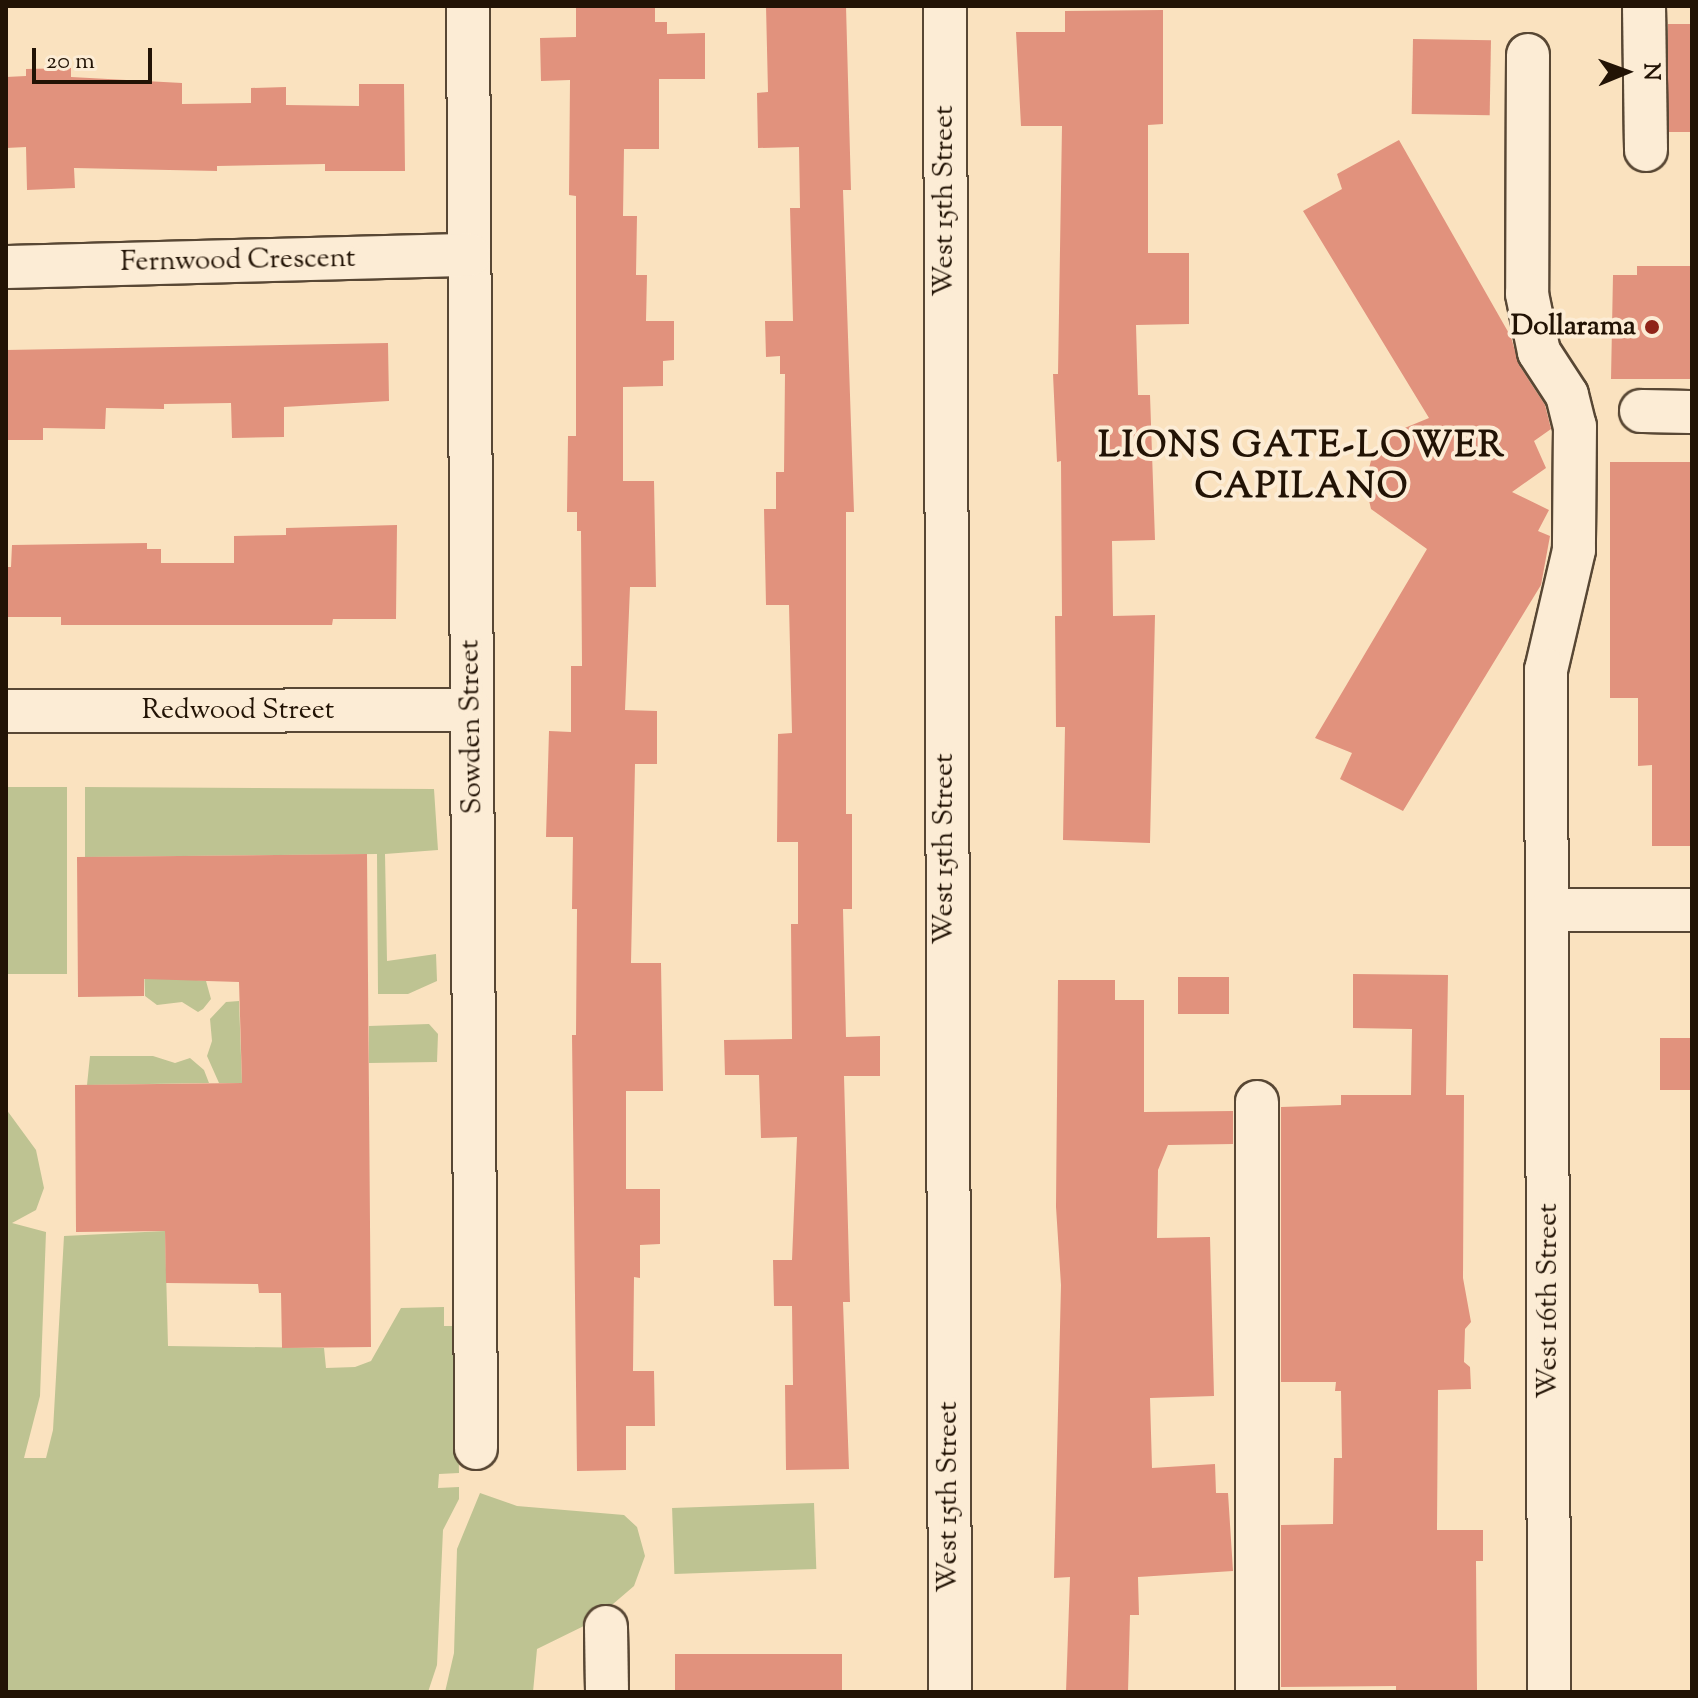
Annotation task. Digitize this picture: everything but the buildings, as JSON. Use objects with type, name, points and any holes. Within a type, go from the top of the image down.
[{"type":"street","name":"Sowden Street","points":[[468,6],[476,1448]]},
{"type":"street","name":"West 15th Street","points":[[945,6],[950,1692]]},
{"type":"street","points":[[1644,6],[1646,150]]},
{"type":"street","name":"West 16th Street","points":[[1528,55],[1527,294],[1539,352],[1567,395],[1575,426],[1574,550],[1556,611],[1546,670],[1550,910],[1549,1692]]},
{"type":"street","name":"Fernwood Crescent","points":[[6,267],[469,255]]},
{"type":"street","points":[[1641,411],[1692,412]]},
{"type":"street","name":"Redwood Street","points":[[6,711],[471,710]]},
{"type":"street","points":[[1550,910],[1692,910]]},
{"type":"street","points":[[1257,1102],[1257,1692]]},
{"type":"street","points":[[606,1627],[607,1692]]},
{"type":"green space","points":[[6,787],[67,787],[67,974],[6,974]]},
{"type":"green space","points":[[85,787],[434,789],[438,850],[385,854],[387,961],[436,954],[437,981],[408,994],[378,994],[377,854],[85,857]]},
{"type":"green space","points":[[143,924],[196,980],[206,981],[211,999],[203,1009],[198,1012],[182,1002],[157,1005],[145,996]]},
{"type":"green space","points":[[239,1001],[242,1083],[219,1083],[207,1056],[212,1041],[210,1019],[226,1002]]},
{"type":"green space","points":[[429,1024],[438,1034],[437,1062],[369,1063],[369,1026]]},
{"type":"green space","points":[[90,1056],[153,1056],[175,1063],[190,1058],[204,1070],[209,1083],[87,1085]]},
{"type":"green space","points":[[6,1109],[36,1150],[44,1188],[36,1210],[12,1223],[46,1232],[40,1396],[24,1458],[46,1458],[53,1430],[64,1236],[165,1231],[168,1346],[324,1348],[326,1368],[355,1367],[371,1361],[401,1308],[444,1307],[444,1326],[457,1326],[459,1473],[439,1474],[438,1488],[459,1487],[459,1499],[443,1530],[437,1665],[428,1692],[6,1692]]},
{"type":"green space","points":[[480,1493],[517,1506],[624,1515],[637,1527],[645,1556],[634,1586],[592,1622],[537,1649],[533,1692],[445,1692],[454,1653],[457,1549]]},
{"type":"green space","points":[[814,1503],[816,1569],[674,1574],[672,1508]]},
{"type":"place","name":"Dollarama","points":[[1652,327]]},
{"type":"district","name":"LIONS GATE-LOWER CAPILANO","points":[[1302,468]]}]
